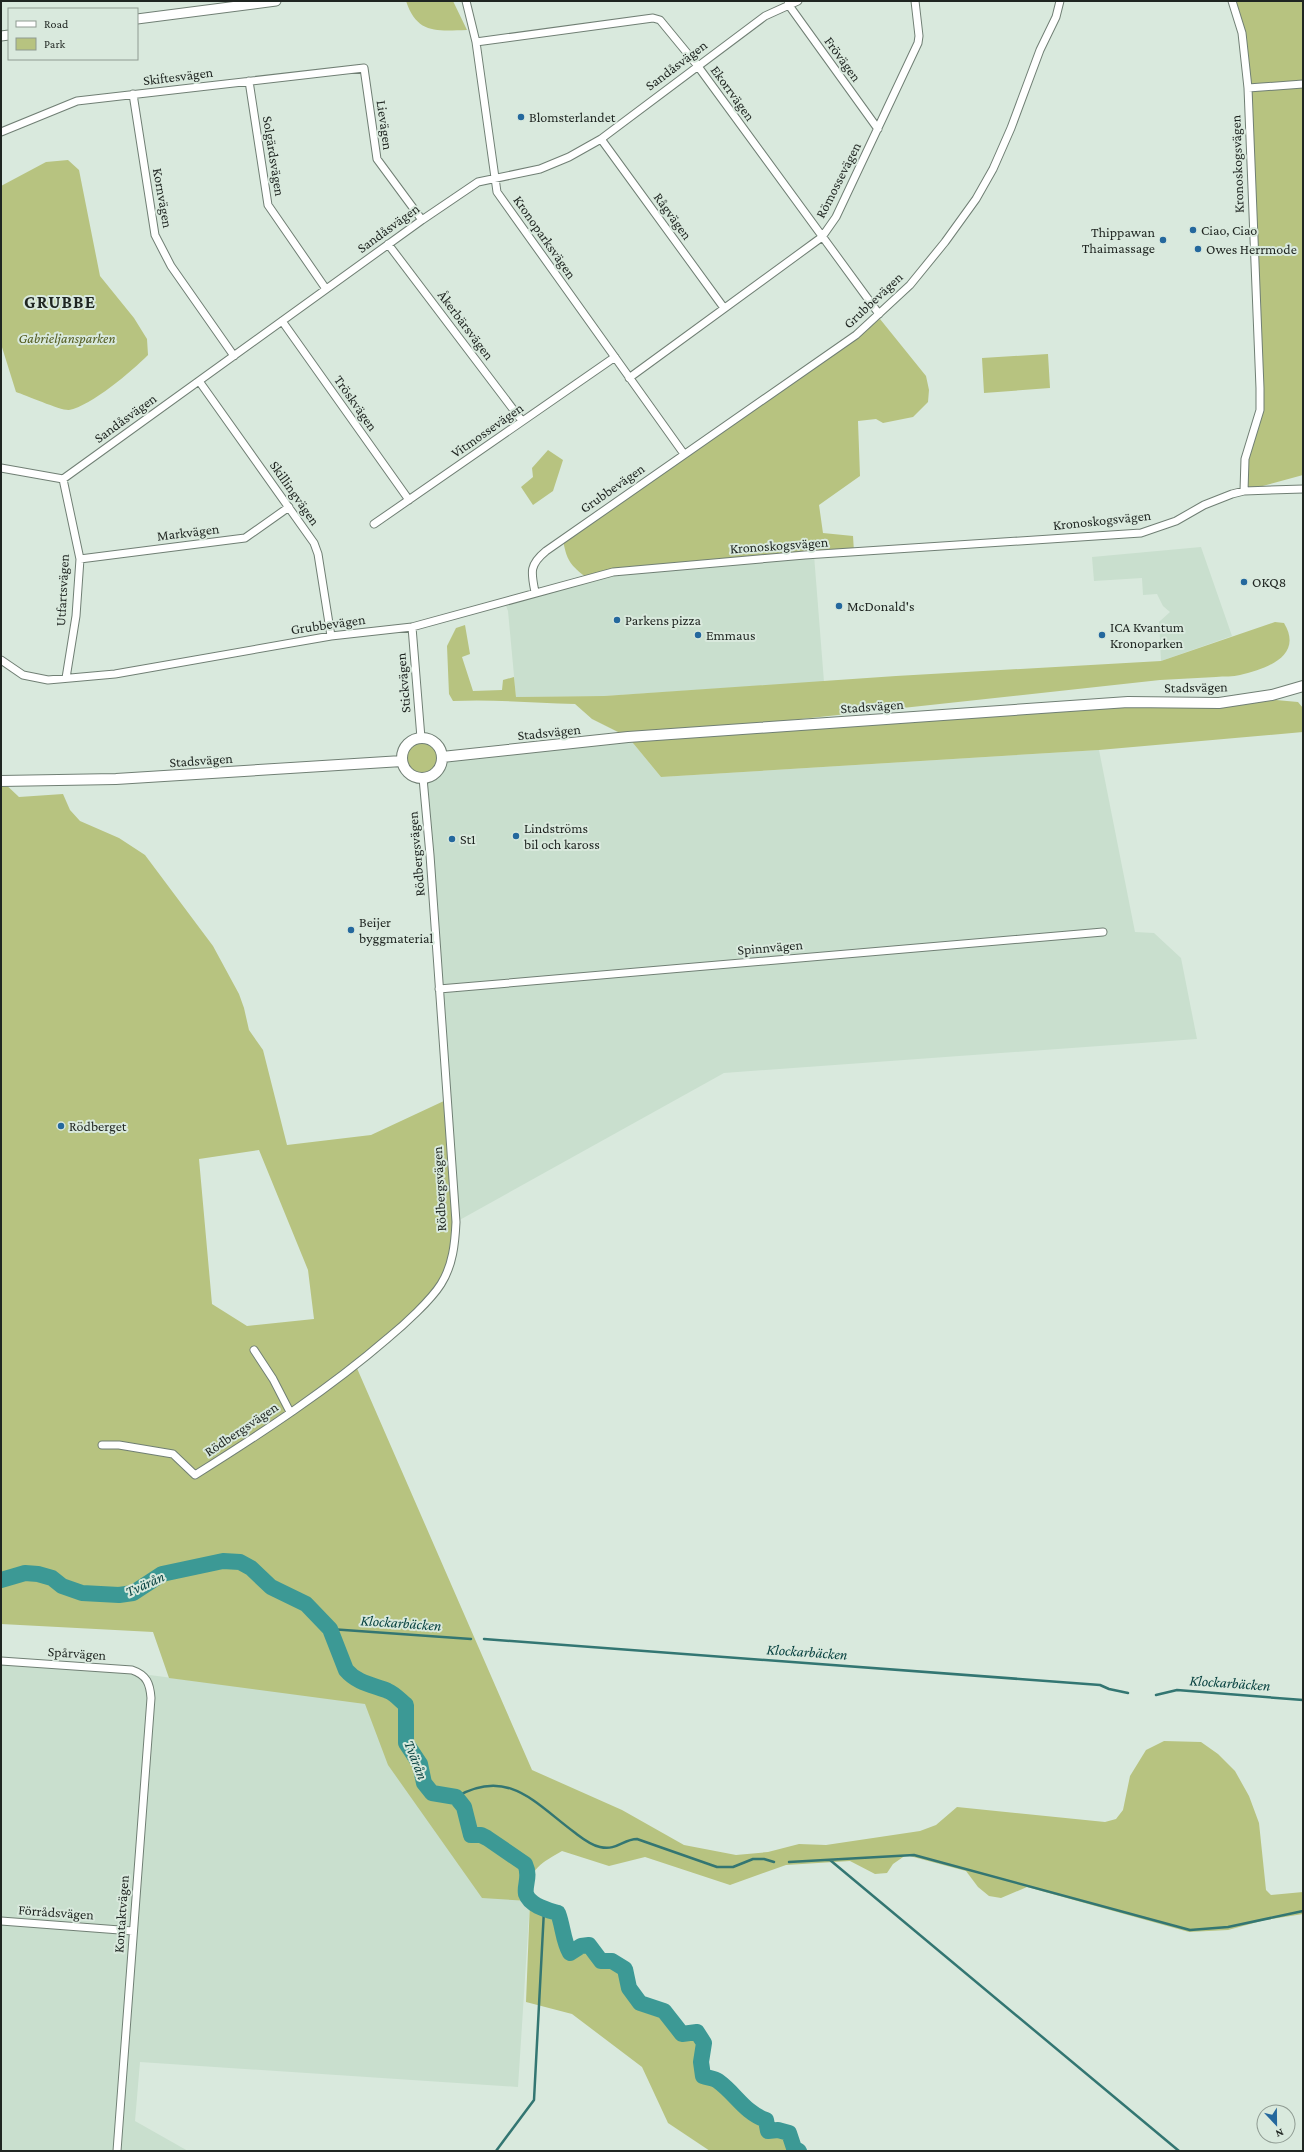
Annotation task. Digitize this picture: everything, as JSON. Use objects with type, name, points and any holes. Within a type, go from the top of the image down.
[{"type":"main road","name":"Stadsvägen","points":[[442,757],[628,737],[1120,703],[1219,703],[1272,695],[1303,686]]},
{"type":"main road","points":[[421,738],[433,741],[441,750],[442,757],[437,771],[430,776],[423,778],[411,775],[407,772],[402,761],[403,752],[406,746],[414,739],[421,738]]},
{"type":"main road","name":"Stadsvägen","points":[[1,781],[116,779],[402,761]]},
{"type":"street","points":[[138,19],[276,1]]},
{"type":"street","name":"Kronoparksvägen","points":[[466,1],[476,42],[497,192],[684,454]]},
{"type":"street","name":"Sandåsvägen","points":[[63,479],[388,244],[478,182],[540,169],[601,139],[697,65],[765,16],[788,4],[798,1]]},
{"type":"street","name":"Römossevägen","points":[[629,378],[822,237],[836,217],[918,43],[919,36],[915,1]]},
{"type":"street","name":"Grubbevägen","points":[[1,660],[23,675],[48,680],[115,674],[331,636],[412,627],[535,592],[531,574],[539,557],[856,335],[910,285],[945,242],[993,169],[1011,128],[1040,50],[1056,16],[1060,1]]},
{"type":"street","name":"Kronoskogsvägen","points":[[535,592],[613,572],[640,569],[1141,533],[1176,521],[1204,505],[1244,491],[1245,459],[1260,410],[1260,388],[1248,88],[1242,33],[1232,1]]},
{"type":"street","name":"Frövägen","points":[[788,4],[878,129]]},
{"type":"street","name":"Ekorrvägen","points":[[476,42],[653,18],[664,24],[697,65],[879,314]]},
{"type":"street","name":"Skiftesvägen","points":[[1,132],[78,101],[364,68]]},
{"type":"street","name":"Lievägen","points":[[364,68],[377,159],[422,220]]},
{"type":"street","name":"Solgärdsvägen","points":[[249,81],[268,205],[326,289]]},
{"type":"street","points":[[1248,88],[1303,84]]},
{"type":"street","name":"Kornvägen","points":[[133,94],[155,235],[171,266],[234,356]]},
{"type":"street","name":"Rågvägen","points":[[601,139],[724,308]]},
{"type":"street","name":"Åkerbärsvägen","points":[[388,244],[522,421]]},
{"type":"street","name":"Tröskvägen","points":[[282,321],[409,500]]},
{"type":"street","name":"Vitmossevägen","points":[[374,524],[615,357]]},
{"type":"street","name":"Skillingvägen","points":[[199,381],[314,543],[318,554],[331,636]]},
{"type":"street","points":[[1,468],[63,479]]},
{"type":"street","name":"Utfartsvägen","points":[[63,479],[80,559],[76,616],[66,678]]},
{"type":"street","points":[[1244,491],[1303,489]]},
{"type":"street","name":"Markvägen","points":[[80,559],[245,538],[289,507]]},
{"type":"street","name":"Stickvägen","points":[[412,627],[421,738]]},
{"type":"street","name":"Rödbergsvägen","points":[[102,1445],[119,1445],[173,1454],[195,1475],[356,1366],[407,1322],[441,1284],[454,1251],[456,1222],[423,778]]},
{"type":"street","name":"Spinnvägen","points":[[439,988],[1103,932]]},
{"type":"street","points":[[254,1350],[273,1379],[290,1412]]},
{"type":"street","name":"Spårvägen","points":[[1,1661],[132,1670],[141,1673],[147,1679]]},
{"type":"street","name":"Kontaktvägen","points":[[117,2151],[151,1698],[147,1679]]},
{"type":"street","name":"Förrådsvägen","points":[[1,1921],[133,1931]]},
{"type":"shaded area","points":[[1201,547],[1232,636],[1161,661],[1159,622],[1170,612],[1163,606],[1157,594],[1143,595],[1142,578],[1094,581],[1092,557]]},
{"type":"shaded area","points":[[814,555],[824,682],[604,696],[516,697],[508,611],[504,600],[587,578]]},
{"type":"shaded area","points":[[628,737],[661,777],[1099,750],[1135,932],[1154,933],[1181,958],[1197,1039],[724,1073],[456,1222],[426,778],[437,771],[442,760]]},
{"type":"shaded area","points":[[1,1664],[134,1673],[366,1703],[530,1901],[518,2087],[140,2062],[135,2121],[188,2151],[1,2151]]},
{"type":"green space","points":[[406,1],[453,1],[467,30],[437,30],[422,25],[416,20]]},
{"type":"green space","points":[[1232,1],[1303,1],[1303,475],[1244,491],[1243,480],[1260,410],[1242,33]]},
{"type":"green space","name":"Gabrieljansparken","points":[[68,160],[79,170],[100,276],[134,318],[147,339],[148,355],[132,370],[99,395],[78,407],[65,410],[16,392],[1,344],[1,186],[46,162]]},
{"type":"green space","points":[[880,319],[926,376],[929,390],[928,402],[913,417],[883,423],[876,419],[858,421],[860,476],[819,505],[823,533],[853,536],[854,552],[587,578],[573,566],[566,552],[563,539]]},
{"type":"green space","points":[[1048,354],[1050,388],[984,393],[982,358]]},
{"type":"green space","points":[[548,450],[563,460],[553,491],[533,505],[521,487],[533,477],[532,468]]},
{"type":"green space","points":[[1275,622],[1284,623],[1289,634],[1289,644],[1286,652],[1271,665],[1237,676],[1160,680],[644,736],[1128,702],[1252,703],[1276,700],[1298,702],[1303,708],[1303,732],[1099,750],[661,777],[628,737],[592,719],[575,704],[453,701],[449,694],[447,646],[456,628],[465,625],[470,654],[462,657],[473,691],[502,690],[503,680],[514,677],[516,697],[604,696],[896,676],[1161,661]]},
{"type":"green space","points":[[419,742],[425,742],[435,749],[438,758],[437,764],[431,771],[425,774],[419,774],[409,767],[406,761],[406,755],[413,745]]},
{"type":"green space","points":[[1,780],[19,797],[63,794],[70,810],[80,821],[119,838],[145,855],[213,946],[239,994],[249,1030],[263,1050],[287,1145],[371,1135],[446,1100],[454,1251],[441,1284],[356,1366],[532,1770],[622,1810],[684,1845],[736,1855],[768,1852],[799,1844],[826,1845],[920,1831],[936,1825],[957,1807],[1105,1822],[1116,1819],[1123,1810],[1130,1776],[1146,1750],[1164,1741],[1201,1742],[1218,1754],[1235,1771],[1249,1796],[1259,1823],[1266,1890],[1271,1895],[1303,1892],[1303,1914],[1265,1920],[1228,1930],[1189,1932],[1027,1887],[1001,1898],[989,1896],[978,1887],[966,1871],[906,1855],[893,1864],[887,1873],[875,1874],[850,1861],[786,1865],[730,1885],[645,1857],[609,1866],[562,1851],[538,1867],[531,1878],[526,1894],[532,1901],[540,1906],[558,1913],[566,1944],[570,1953],[581,1946],[589,1945],[601,1961],[612,1961],[625,1969],[629,1988],[640,2003],[664,2011],[682,2034],[697,2032],[704,2043],[701,2062],[703,2076],[713,2078],[718,2081],[746,2108],[758,2117],[766,2120],[768,2131],[778,2130],[789,2133],[794,2148],[799,2151],[710,2151],[668,2123],[642,2067],[572,2014],[526,2002],[530,1901],[482,1898],[388,1765],[365,1704],[169,1678],[153,1632],[1,1624]],"holes":[[[259,1150],[308,1270],[314,1319],[247,1326],[212,1304],[199,1159]]]},
{"type":"waterway","name":"Tvärån","points":[[1,1580],[25,1573],[38,1574],[52,1578],[62,1586],[82,1593],[119,1595],[133,1593],[162,1574],[223,1561],[240,1562],[251,1568],[271,1587],[306,1604],[330,1629],[346,1670],[360,1681],[391,1692],[406,1705],[406,1743],[420,1764],[424,1783],[432,1793],[456,1797],[464,1807],[471,1835],[481,1835],[487,1838],[525,1864],[527,1869],[526,1894],[528,1898],[531,1902],[545,1909],[558,1913],[566,1944],[570,1953],[581,1946],[589,1945],[601,1961],[612,1961],[625,1969],[629,1988],[640,2003],[664,2011],[682,2034],[697,2032],[704,2043],[701,2062],[703,2076],[718,2081],[746,2108],[758,2117],[766,2120],[768,2131],[778,2130],[789,2133],[794,2148],[799,2151]]},
{"type":"waterway","name":"Klockarbäcken","points":[[330,1629],[471,1639]]},
{"type":"waterway","name":"Klockarbäcken","points":[[484,1639],[1100,1685],[1109,1689],[1128,1693]]},
{"type":"waterway","name":"Klockarbäcken","points":[[1156,1695],[1177,1690],[1303,1700]]},
{"type":"waterway","points":[[456,1797],[474,1789],[491,1786],[506,1787],[520,1792],[533,1800],[583,1839],[600,1847],[611,1847],[637,1839],[717,1867],[733,1867],[753,1859],[764,1859],[774,1862]]},
{"type":"waterway","points":[[789,1862],[914,1855],[1190,1930],[1228,1927],[1303,1911]]},
{"type":"waterway","points":[[830,1860],[1179,2151]]},
{"type":"waterway","points":[[496,2151],[534,2100],[544,1910]]},
{"type":"place","name":"Blomsterlandet","points":[[521,117]]},
{"type":"place","name":"Ciao, Ciao","points":[[1193,230]]},
{"type":"place","name":"Thippawan Thaimassage","points":[[1163,240]]},
{"type":"place","name":"Owes Herrmode","points":[[1198,249]]},
{"type":"place","name":"OKQ8","points":[[1244,582]]},
{"type":"place","name":"McDonald's","points":[[839,606]]},
{"type":"place","name":"Parkens pizza","points":[[617,620]]},
{"type":"place","name":"Emmaus","points":[[698,635]]},
{"type":"place","name":"ICA Kvantum Kronoparken","points":[[1102,635]]},
{"type":"place","name":"Lindströms bil och kaross","points":[[516,836]]},
{"type":"place","name":"St1","points":[[452,839]]},
{"type":"place","name":"Beijer byggmaterial","points":[[351,930]]},
{"type":"place","name":"Rödberget","points":[[61,1126]]},
{"type":"district","name":"GRUBBE","points":[[60,302]]}]
